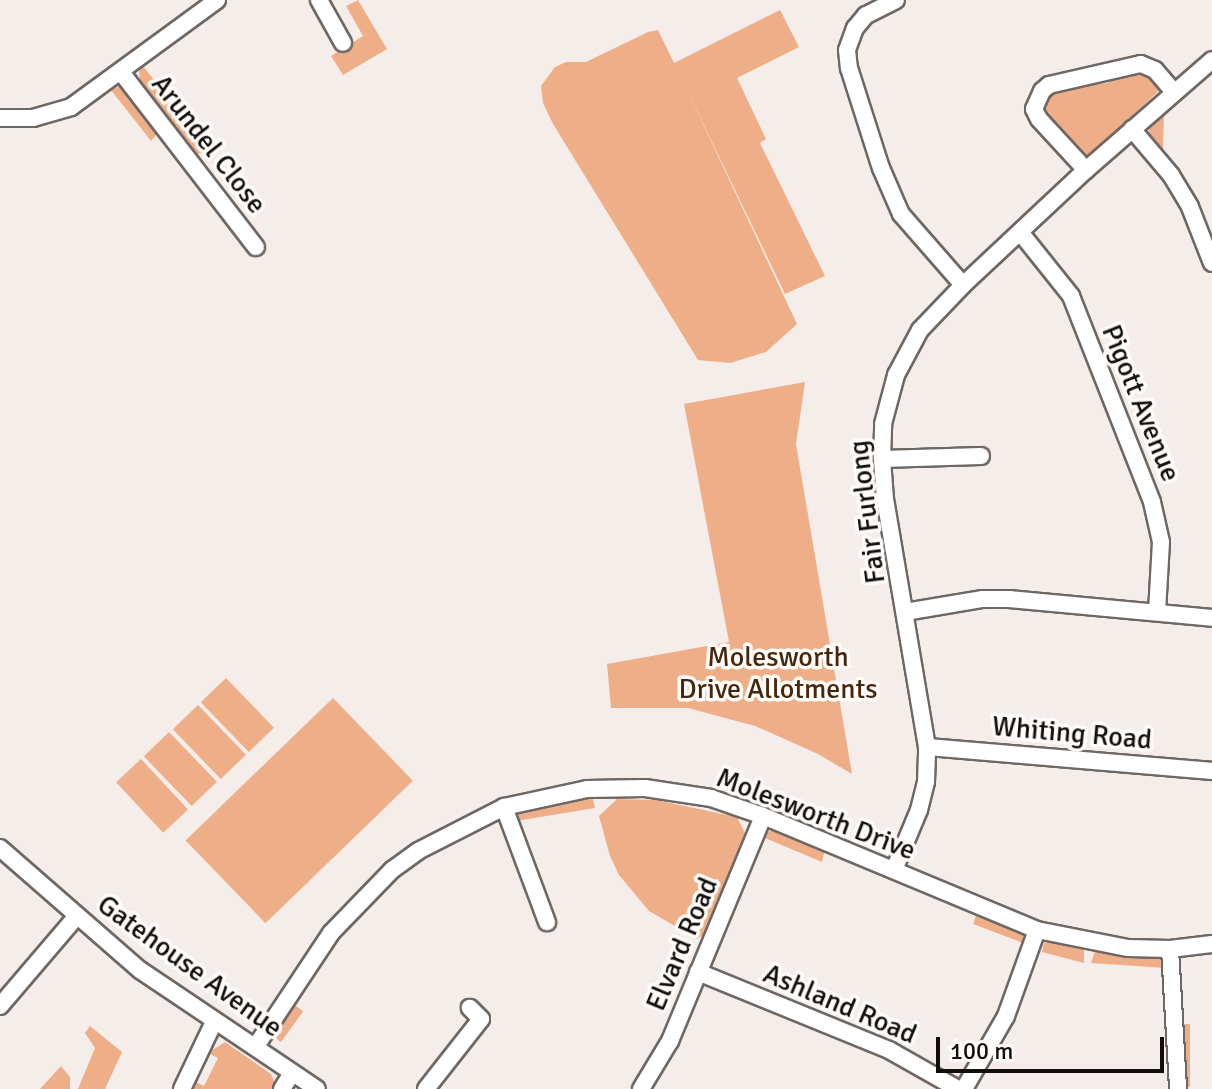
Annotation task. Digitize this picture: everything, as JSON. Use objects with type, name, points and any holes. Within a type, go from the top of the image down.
[{"type":"street","points":[[0,118],[33,118],[71,107],[217,0]]},
{"type":"street","points":[[319,0],[343,43]]},
{"type":"street","points":[[896,0],[866,15],[855,28],[847,50],[849,68],[881,168],[901,214],[963,285]]},
{"type":"street","name":"Fair Furlong","points":[[894,870],[919,810],[926,782],[927,747],[882,459],[883,424],[896,375],[920,330],[963,285],[1173,91],[1212,60]]},
{"type":"street","points":[[1086,170],[1039,119],[1034,109],[1042,91],[1049,85],[1141,64],[1155,70],[1173,91]]},
{"type":"street","name":"Arundel Close","points":[[121,72],[256,247]]},
{"type":"street","points":[[1132,129],[1171,175],[1190,207],[1212,263]]},
{"type":"street","name":"Pigott Avenue","points":[[1020,232],[1071,296],[1152,502],[1161,542],[1157,612]]},
{"type":"street","points":[[882,459],[981,456]]},
{"type":"street","points":[[905,612],[983,599],[1009,599],[1212,618]]},
{"type":"street","name":"Whiting Road","points":[[927,747],[1212,771]]},
{"type":"street","name":"Molesworth Drive","points":[[256,1046],[331,933],[369,891],[418,851],[504,807],[587,789],[645,788],[711,798],[763,816],[1037,930],[1128,948],[1170,949],[1212,944]]},
{"type":"street","points":[[504,807],[547,922]]},
{"type":"street","name":"Elvard Road","points":[[647,1087],[670,1041],[763,816]]},
{"type":"street","name":"Gatehouse Avenue","points":[[0,848],[140,970],[317,1089]]},
{"type":"street","points":[[0,1006],[76,917]]},
{"type":"street","points":[[964,1089],[1006,1016],[1037,930]]},
{"type":"street","points":[[1170,949],[1178,1089]]},
{"type":"street","name":"Ashland Road","points":[[698,972],[889,1050],[958,1089]]},
{"type":"street","points":[[426,1089],[481,1018]]},
{"type":"street","points":[[182,1089],[214,1022]]},
{"type":"street","points":[[282,1089],[292,1073]]},
{"type":"green space","points":[[358,0],[387,49],[343,75],[331,56],[363,36],[346,6]]},
{"type":"green space","points":[[780,10],[799,47],[737,78],[766,139],[760,143],[825,276],[785,294],[687,90],[797,324],[766,352],[730,363],[698,360],[553,124],[543,103],[541,86],[555,67],[566,62],[586,62],[648,32],[658,30],[674,63]]},
{"type":"green space","points":[[143,66],[210,151],[197,154],[140,80],[139,70]]},
{"type":"green space","points":[[1140,68],[1163,87],[1090,155],[1082,155],[1043,111],[1041,105],[1051,90],[1108,83],[1114,75]]},
{"type":"green space","points":[[120,86],[161,129],[151,141],[111,90]]},
{"type":"green space","points":[[1164,110],[1163,149],[1160,151],[1148,133],[1154,119]]},
{"type":"green space","name":"Molesworth Drive Allotments","points":[[805,382],[796,444],[852,774],[818,754],[755,726],[688,708],[611,708],[607,664],[729,642],[684,404]]},
{"type":"green space","points":[[226,678],[274,728],[249,752],[201,702]]},
{"type":"green space","points":[[333,698],[413,781],[265,923],[186,840]]},
{"type":"green space","points":[[198,705],[246,755],[221,779],[173,729]]},
{"type":"green space","points":[[169,732],[217,782],[192,806],[144,756]]},
{"type":"green space","points":[[141,759],[188,809],[163,833],[116,782]]},
{"type":"green space","points":[[592,795],[595,808],[516,821],[519,811]]},
{"type":"green space","points":[[617,799],[656,800],[737,817],[745,833],[703,935],[697,939],[649,911],[619,875],[610,856],[599,816]]},
{"type":"green space","points":[[778,829],[825,849],[822,862],[765,838],[767,832]]},
{"type":"green space","points":[[977,913],[1023,933],[1023,943],[973,924]]},
{"type":"green space","points":[[1055,941],[1084,948],[1084,963],[1042,952],[1044,943]]},
{"type":"green space","points":[[1095,951],[1158,956],[1166,968],[1091,963]]},
{"type":"green space","points":[[292,1003],[303,1011],[281,1042],[270,1034]]},
{"type":"green space","points":[[1181,1024],[1190,1024],[1190,1087],[1181,1087]]},
{"type":"green space","points":[[90,1026],[122,1052],[105,1089],[78,1089],[95,1048],[85,1033]]},
{"type":"green space","points":[[225,1042],[271,1074],[275,1084],[272,1089],[190,1089],[194,1081],[204,1086],[218,1058],[208,1053]]},
{"type":"green space","points":[[61,1066],[70,1077],[70,1089],[40,1089]]}]
